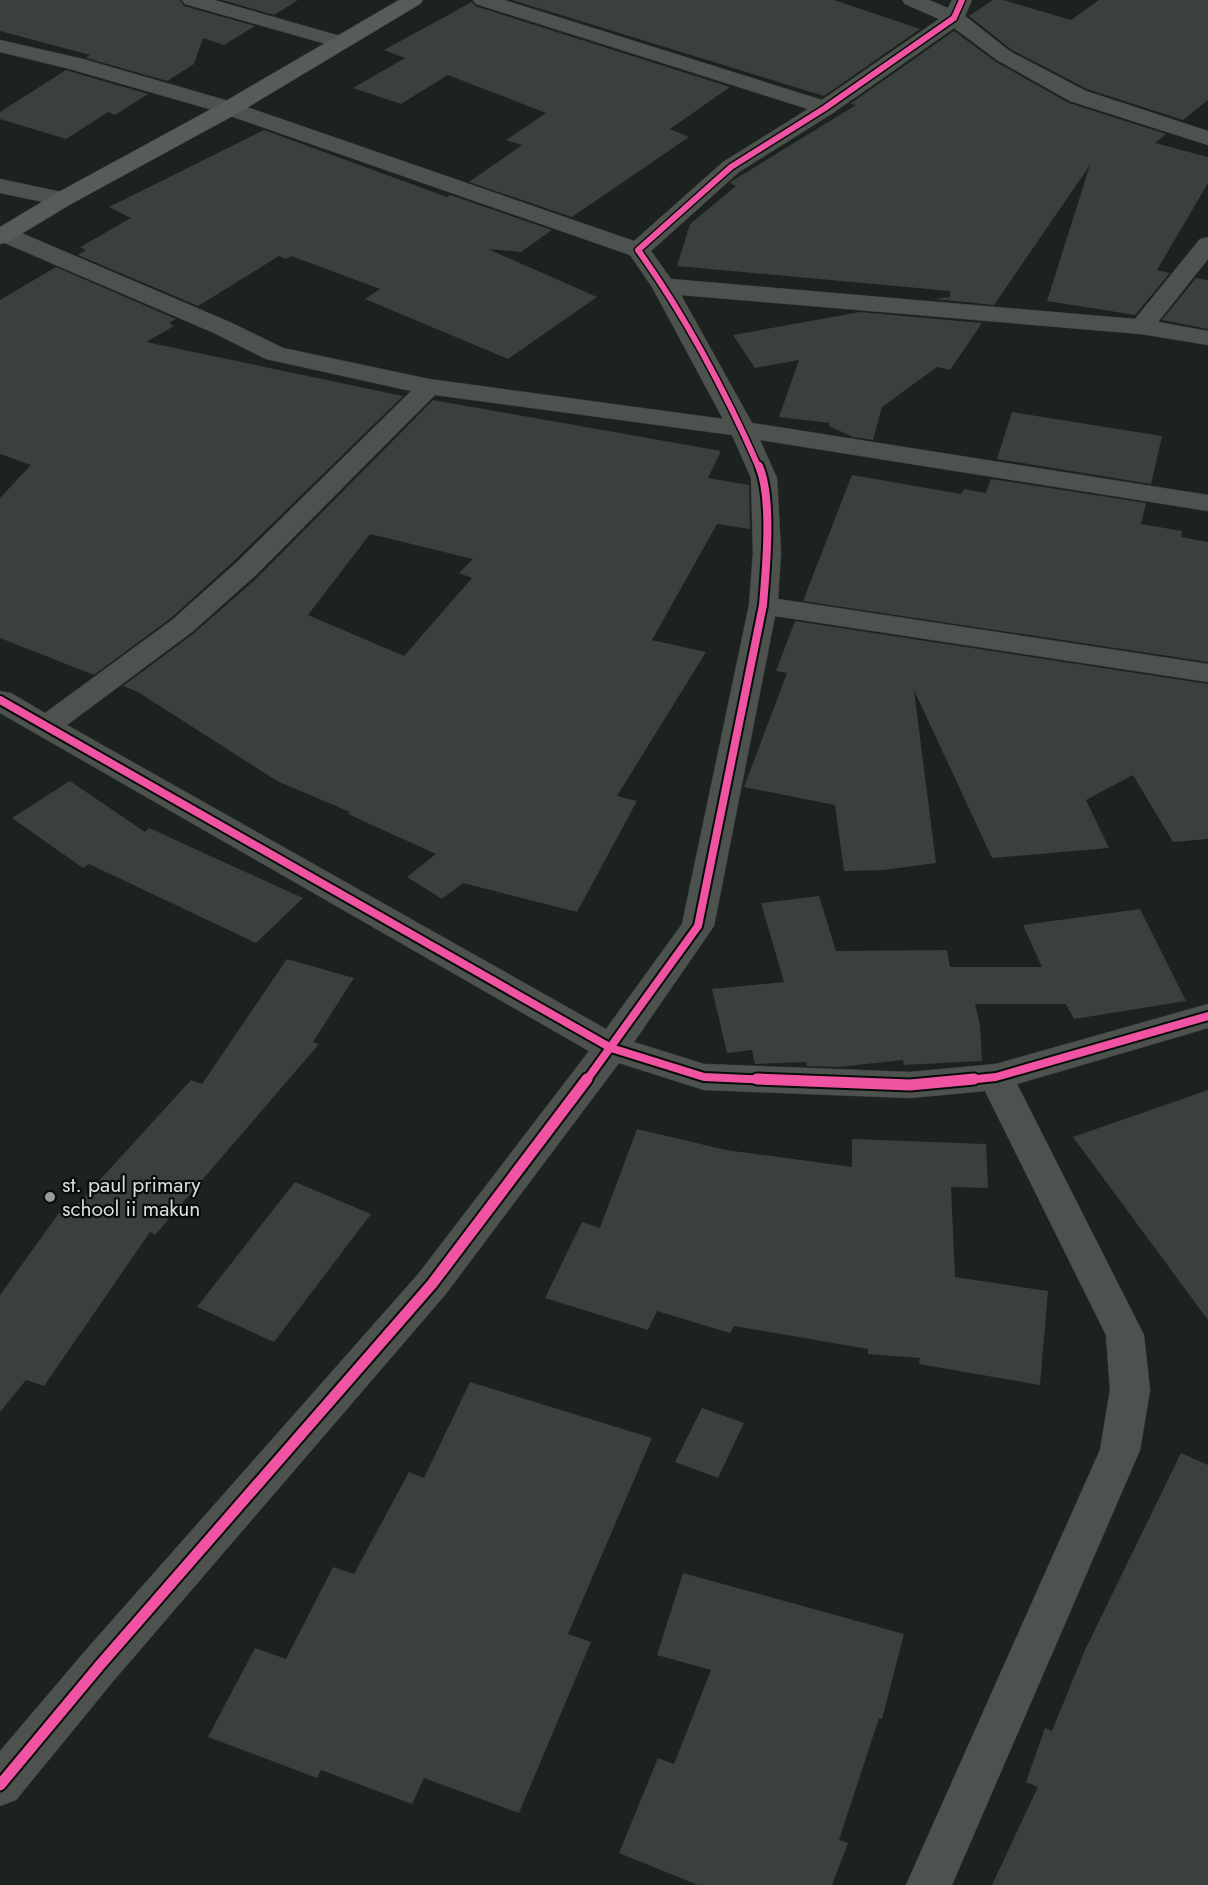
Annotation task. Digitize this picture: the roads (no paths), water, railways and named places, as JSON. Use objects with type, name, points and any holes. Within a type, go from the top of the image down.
[{"type":"main road","points":[[2,236],[63,199],[232,107],[413,0]]},
{"type":"street","points":[[192,0],[340,42]]},
{"type":"street","points":[[483,0],[825,108]]},
{"type":"street","points":[[912,0],[958,9],[1004,56],[1078,96],[1208,138]]},
{"type":"street","points":[[638,250],[731,167],[825,108],[958,9]]},
{"type":"street","points":[[0,46],[93,67],[232,107],[638,250],[664,286],[742,429],[764,478],[767,553],[763,605],[698,926],[610,1048],[432,1284],[100,1665],[0,1785]]},
{"type":"street","points":[[0,186],[63,199]]},
{"type":"street","points":[[2,236],[224,328],[275,354],[429,387],[742,429],[1208,503]]},
{"type":"street","points":[[1142,327],[1208,244]]},
{"type":"street","points":[[664,286],[1142,327],[1208,338]]},
{"type":"street","points":[[47,726],[182,627],[246,569],[429,387]]},
{"type":"street","points":[[763,605],[1208,673]]},
{"type":"street","points":[[0,700],[610,1048],[704,1077],[910,1085],[996,1077],[1208,1016]]},
{"type":"street","points":[[929,1885],[1120,1450],[1130,1390],[1125,1335],[996,1077]]},
{"type":"place","name":"st. paul primary school ii makun","points":[[50,1197]]}]
